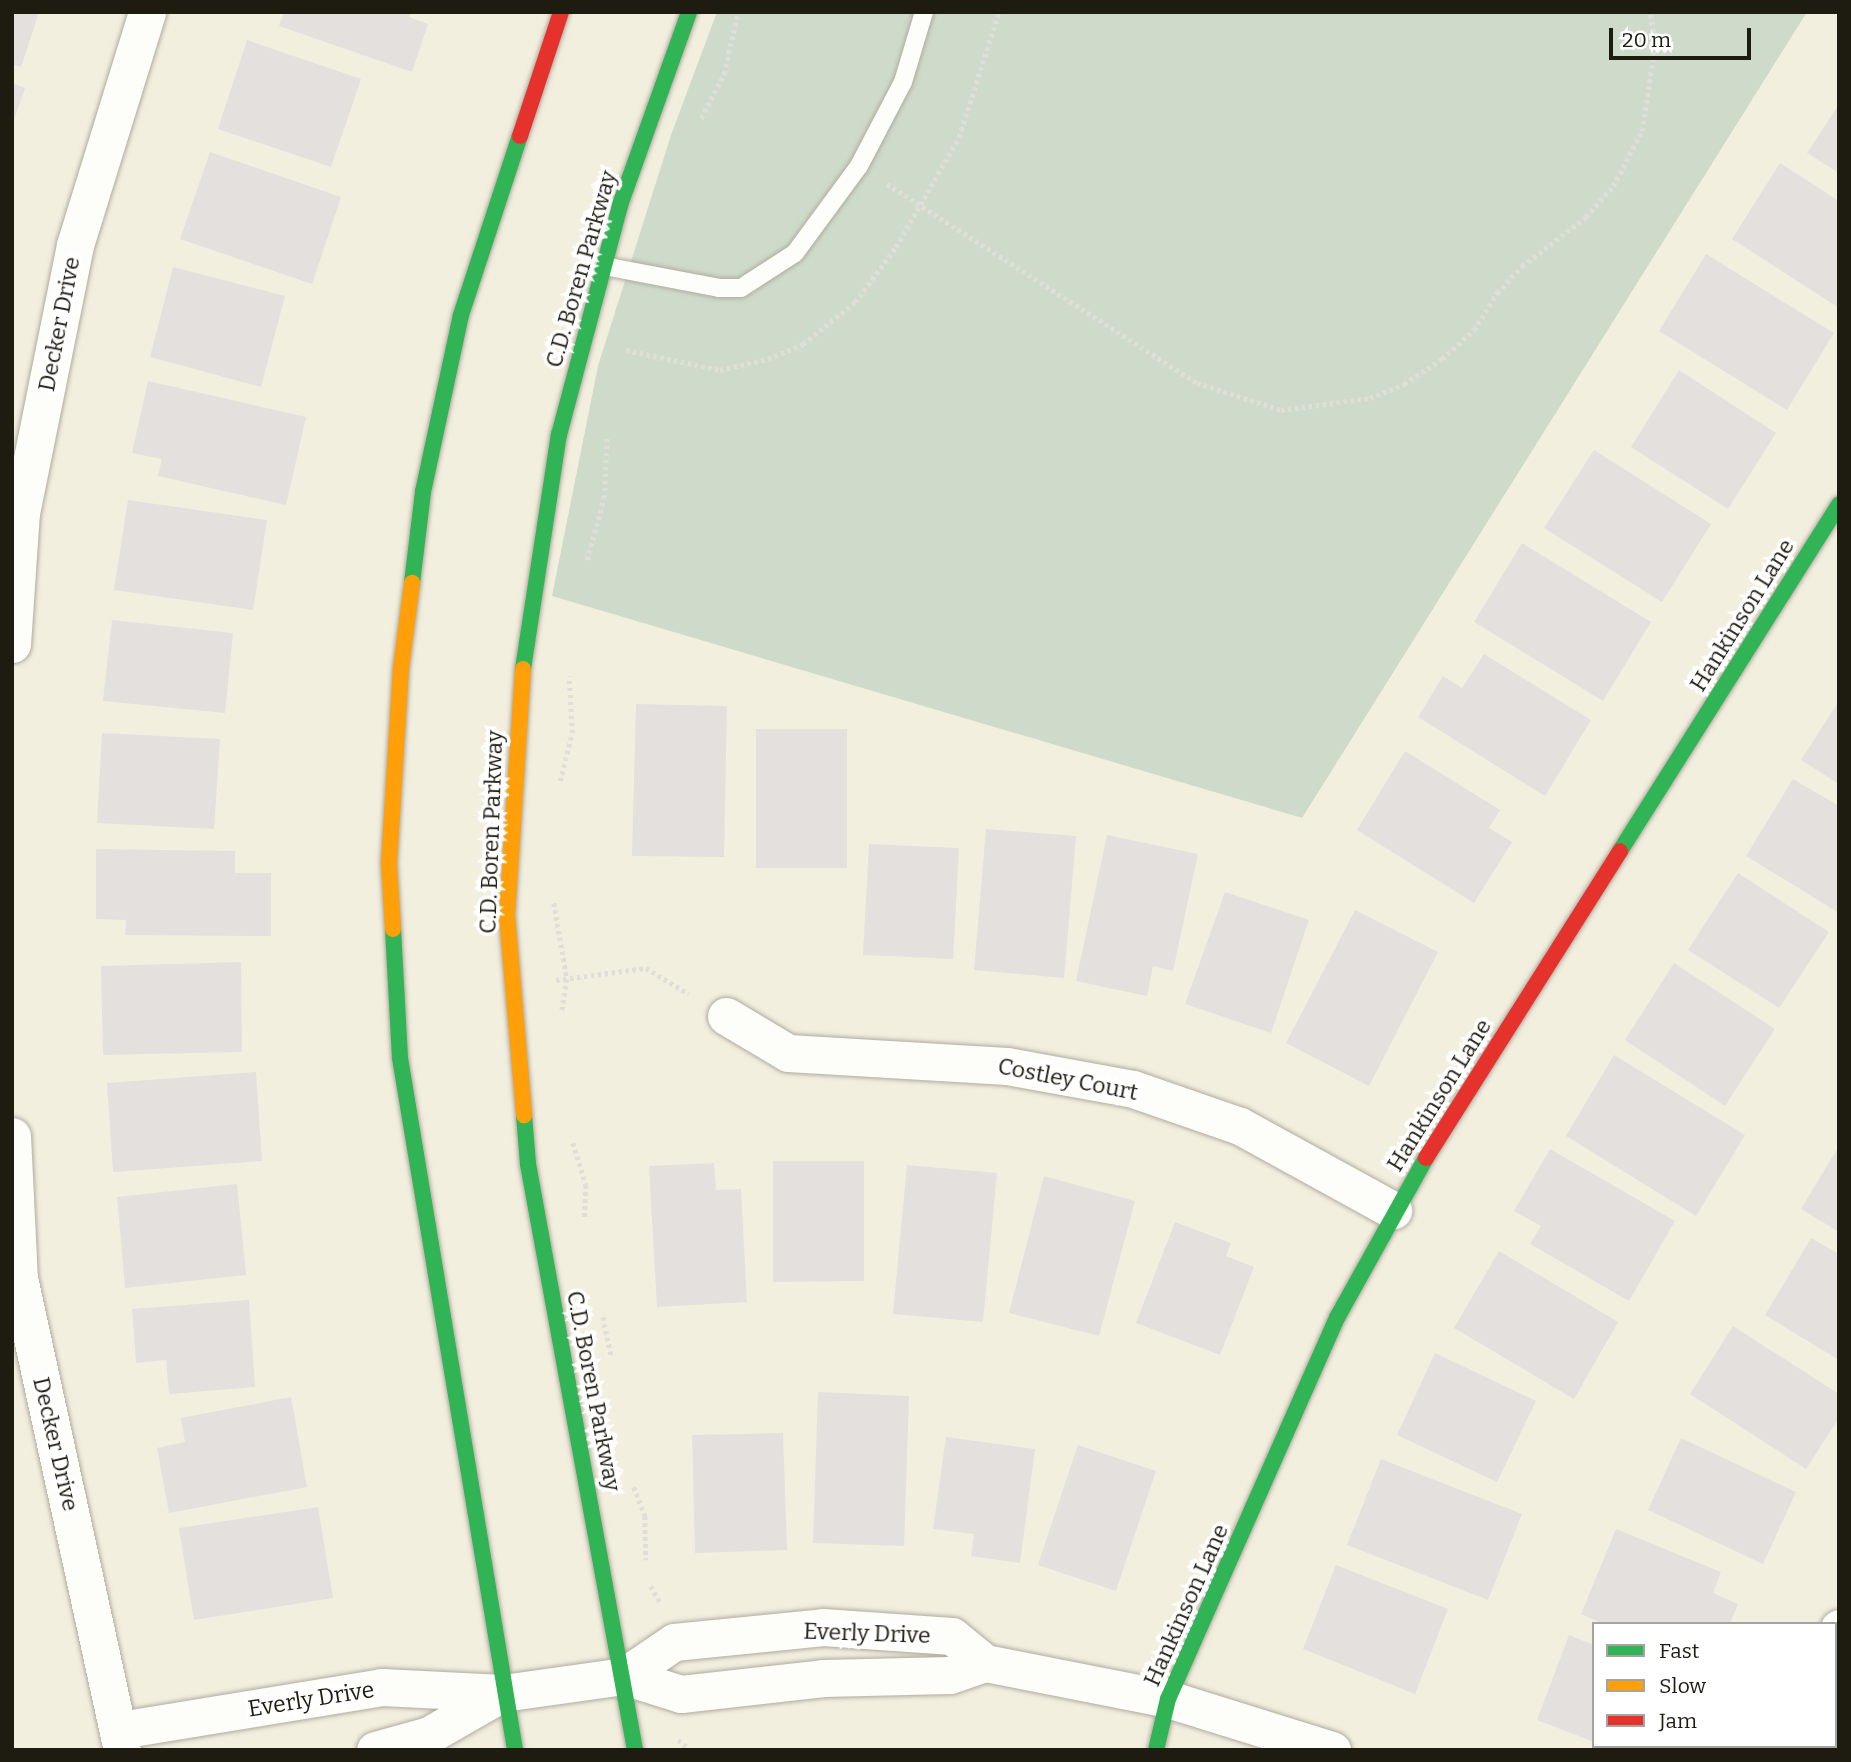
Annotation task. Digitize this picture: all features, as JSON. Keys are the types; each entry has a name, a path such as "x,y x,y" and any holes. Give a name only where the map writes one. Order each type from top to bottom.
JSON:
{"street":[{"name":"Decker Drive","path":"12,644 21,513 75,245 147,12"},
{"path":"514,1750 400,1058 389,863 401,668 423,492 461,315 561,12"},
{"name":"C.D. Boren Parkway","path":"635,1750 624,1676 528,1164 507,915 518,699 559,435 620,205 689,12"},
{"name":"Hankinson Lane","path":"1156,1750 1168,1699 1338,1316 1393,1210 1839,504"},
{"name":"Costley Court","path":"726,1016 788,1053 1007,1066 1133,1089 1240,1126 1393,1210"},
{"name":"Decker Drive","path":"12,1136 19,1278 121,1740"},
{"name":"Everly Drive","path":"121,1740 382,1687 503,1693 624,1676 674,1643 823,1627 952,1636 985,1663 1168,1699 1332,1750"},
{"name":"Everly Drive","path":"624,1676 681,1694 823,1678 950,1675 985,1663"},
{"name":"Everly Drive","path":"375,1750 429,1735 503,1693"}],"lane":[{"path":"604,266 719,288 741,288 795,253 859,166 903,82 924,12"}],"path":[{"path":"698,123 723,74 738,12"},
{"path":"621,348 720,370 768,359 803,344 855,302 896,247 959,137 999,12"},
{"path":"859,166 1197,383 1281,410 1370,397 1404,384 1442,359 1474,330 1497,293 1522,266 1586,217 1613,186 1642,131 1655,46 1650,12"},
{"path":"617,360 625,336"},
{"path":"584,565 596,540 604,498 606,428"},
{"path":"557,794 572,733 568,671"},
{"path":"552,895 567,979 561,1019"},
{"path":"513,985 646,968 726,1016"},
{"path":"571,1135 586,1185 584,1223"},
{"path":"602,1313 610,1334 611,1371"},
{"path":"632,1482 645,1516 646,1565"},
{"path":"643,1577 662,1600 650,1615 658,1653"},
{"path":"666,1690 675,1737 691,1750"}],"green space":[{"path":"717,12 1807,12 1302,818 552,596 598,366 671,135"}],"building":[{"path":"12,12 39,12 21,67 12,64"},
{"path":"284,12 411,12 409,17 428,24 412,72 279,26"},
{"path":"247,40 361,79 331,167 218,129"},
{"path":"12,83 25,88 13,123 12,123"},
{"path":"1839,104 1839,173 1807,153"},
{"path":"210,152 341,197 312,284 180,239"},
{"path":"1780,163 1839,201 1839,308 1732,239"},
{"path":"1706,254 1834,333 1787,410 1659,331"},
{"path":"173,267 285,296 261,387 150,357"},
{"path":"1679,370 1776,433 1728,509 1631,447"},
{"path":"148,381 306,417 286,505 158,476 162,459 132,453"},
{"path":"1594,450 1711,524 1662,602 1544,528"},
{"path":"128,500 267,520 253,610 114,590"},
{"path":"1522,543 1651,622 1603,701 1474,622"},
{"path":"112,620 233,633 225,713 103,701"},
{"path":"1484,654 1591,720 1545,796 1418,717 1443,676 1462,688"},
{"path":"1839,701 1839,784 1801,760"},
{"path":"636,704 727,706 724,857 632,856"},
{"path":"756,729 847,729 847,868 756,868"},
{"path":"102,733 220,739 214,829 97,823"},
{"path":"1405,751 1500,810 1489,828 1512,842 1474,903 1357,830"},
{"path":"1793,779 1839,806 1839,913 1746,856"},
{"path":"986,829 1076,836 1064,978 974,970"},
{"path":"1107,835 1198,854 1173,971 1153,966 1147,996 1076,981"},
{"path":"869,844 959,848 953,959 863,955"},
{"path":"96,849 235,851 235,873 271,873 271,936 125,935 126,920 96,919"},
{"path":"1738,873 1829,932 1779,1008 1688,950"},
{"path":"1225,892 1309,920 1271,1033 1185,1004"},
{"path":"1355,910 1438,952 1369,1086 1286,1043"},
{"path":"241,962 242,1052 103,1055 101,966"},
{"path":"1674,963 1775,1029 1725,1106 1625,1040"},
{"path":"1614,1055 1745,1135 1696,1216 1566,1136"},
{"path":"256,1072 262,1161 113,1172 107,1083"},
{"path":"1839,1146 1839,1232 1801,1209"},
{"path":"1550,1149 1675,1221 1629,1301 1530,1244 1541,1226 1514,1211"},
{"path":"773,1161 864,1161 864,1281 773,1282"},
{"path":"714,1163 716,1190 741,1189 747,1302 657,1307 649,1166"},
{"path":"907,1165 997,1173 983,1322 893,1314"},
{"path":"1044,1176 1135,1201 1099,1336 1009,1313"},
{"path":"237,1184 246,1275 125,1288 117,1197"},
{"path":"1175,1222 1231,1243 1226,1256 1254,1267 1220,1355 1136,1323"},
{"path":"1811,1238 1839,1254 1839,1360 1765,1315"},
{"path":"1499,1251 1618,1322 1574,1399 1454,1328"},
{"path":"249,1300 255,1387 169,1394 166,1360 136,1363 132,1309"},
{"path":"1733,1326 1839,1394 1839,1418 1806,1469 1690,1394"},
{"path":"1435,1353 1536,1401 1497,1482 1397,1435"},
{"path":"818,1392 909,1396 904,1546 813,1543"},
{"path":"291,1397 307,1487 169,1513 157,1448 185,1442 181,1418"},
{"path":"783,1433 787,1550 695,1553 692,1435"},
{"path":"946,1437 1035,1449 1020,1563 971,1556 974,1534 933,1529"},
{"path":"1681,1438 1796,1492 1763,1564 1648,1510"},
{"path":"1078,1445 1156,1471 1116,1591 1038,1565"},
{"path":"1381,1459 1522,1514 1488,1600 1347,1545"},
{"path":"318,1507 333,1598 194,1620 179,1528"},
{"path":"1616,1529 1721,1572 1713,1593 1738,1604 1731,1622 1599,1622 1581,1614"},
{"path":"1336,1565 1448,1609 1415,1694 1303,1649"},
{"path":"1569,1635 1592,1644 1592,1741 1537,1720"},
{"path":"1640,1748 1674,1748 1674,1750"}],"traffic: fast":[{"path":"523,669 559,435 620,205 689,12"},
{"path":"412,583 423,492 461,315 520,136"},
{"path":"1620,851 1839,504"},
{"path":"393,929 400,1058 515,1750"},
{"path":"524,1115 528,1164 635,1750"},
{"path":"1156,1750 1168,1699 1338,1316 1426,1158"}],"traffic: slow":[{"path":"393,929 389,863 401,668 412,583"},
{"path":"523,669 507,915 524,1115"}],"traffic: jam":[{"path":"520,136 561,12"},
{"path":"1426,1158 1620,851"}]}
